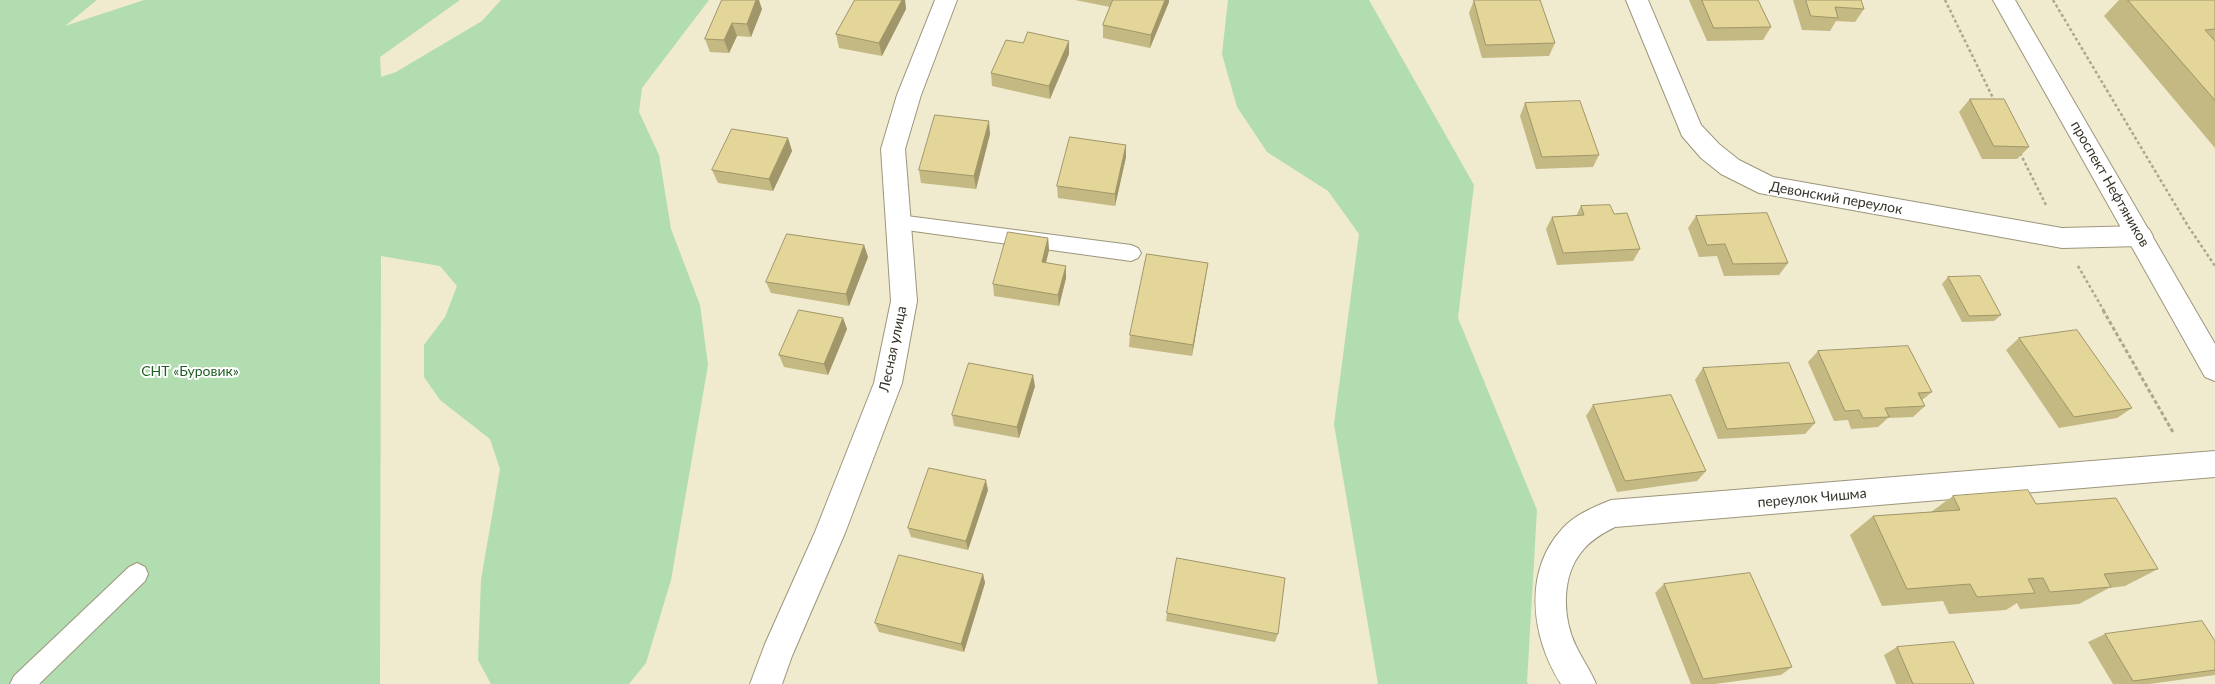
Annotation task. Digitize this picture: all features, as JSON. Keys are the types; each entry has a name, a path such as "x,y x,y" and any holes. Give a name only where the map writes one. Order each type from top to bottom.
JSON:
{"street":[{"name":"Лесная улица","path":"766,684 776,655 830,533 888,383 904,301 893,149 909,95 946,0"},
{"name":"Девонский переулок","path":"1637,0 1691,130 1710,151 1730,167 1749,178 1768,186 2062,238 2140,236"},
{"name":"проспект Нефтяников","path":"2004,0 2215,369"},
{"name":"переулок Чишма","path":"1580,684 1568,667 1555,637 1550,605 1555,570 1568,544 1588,526 1611,514 2215,464"}],"lane":[{"path":"899,222 1131,253"},
{"path":"22,684 137,574"}],"path":[{"path":"2053,0 2188,226 2215,266"}],"green space":[{"name":"СНТ «Буровик»","path":"0,0 97,0 65,26 144,0 460,0 380,57 381,77 396,72 482,21 501,0 709,0 642,88 639,112 659,155 671,229 700,305 708,365 671,580 646,663 629,684 491,684 478,660 481,580 500,469 490,439 440,400 424,377 424,345 445,317 457,286 440,266 381,256 380,684 0,684"},
{"path":"1228,0 1369,0 1474,185 1458,318 1537,510 1527,682 1529,684 1378,684 1334,424 1359,234 1328,191 1267,152 1237,107 1222,54"}],"building":[{"path":"722,0 756,0 747,24 732,23 724,40 705,39"},
{"path":"855,0 902,0 879,43 836,34"},
{"path":"1113,0 1165,0 1151,35 1103,25"},
{"path":"1474,0 1540,0 1555,43 1486,45"},
{"path":"1702,0 1758,0 1771,27 1714,28"},
{"path":"1806,0 1861,0 1864,9 1835,7 1838,18 1811,16"},
{"path":"2128,0 2215,0 2215,29 2205,30 2215,41 2215,100"},
{"path":"1028,32 1069,41 1049,86 991,73 1006,40 1023,43"},
{"path":"1970,99 2004,99 2029,147 1994,146"},
{"path":"1580,101 1599,155 1542,157 1525,103"},
{"path":"935,115 989,121 974,176 919,170"},
{"path":"732,129 788,138 769,179 712,170"},
{"path":"1070,137 1126,145 1115,194 1057,186"},
{"path":"1610,205 1614,214 1627,213 1640,249 1563,253 1552,217 1584,215 1581,206"},
{"path":"1767,213 1788,263 1733,264 1725,244 1707,245 1696,216"},
{"path":"1008,232 1048,238 1042,262 1066,266 1058,295 993,284"},
{"path":"787,234 864,245 846,294 766,282"},
{"path":"1147,254 1208,263 1193,345 1130,335"},
{"path":"1980,276 2001,315 1969,316 1948,277"},
{"path":"799,310 843,318 824,364 779,355"},
{"path":"2077,330 2132,408 2074,417 2019,338"},
{"path":"1908,346 1932,392 1918,393 1925,406 1885,408 1889,417 1863,418 1859,410 1845,411 1818,351"},
{"path":"969,363 1033,375 1017,427 952,415"},
{"path":"1789,363 1815,423 1727,429 1703,368"},
{"path":"1671,395 1706,471 1625,481 1593,405"},
{"path":"929,468 986,480 966,541 908,528"},
{"path":"2028,490 2036,504 2116,498 2158,569 2104,574 2111,587 2050,592 2043,578 2028,579 2035,593 1977,597 1970,584 1907,589 1873,516 1960,510 1953,496"},
{"path":"899,555 983,574 961,644 875,623"},
{"path":"1177,558 1285,578 1278,634 1167,613"},
{"path":"1750,573 1792,667 1703,679 1664,584"},
{"path":"2202,621 2215,641 2215,670 2133,681 2105,634"},
{"path":"1954,642 1974,684 1913,684 1897,647"}]}
